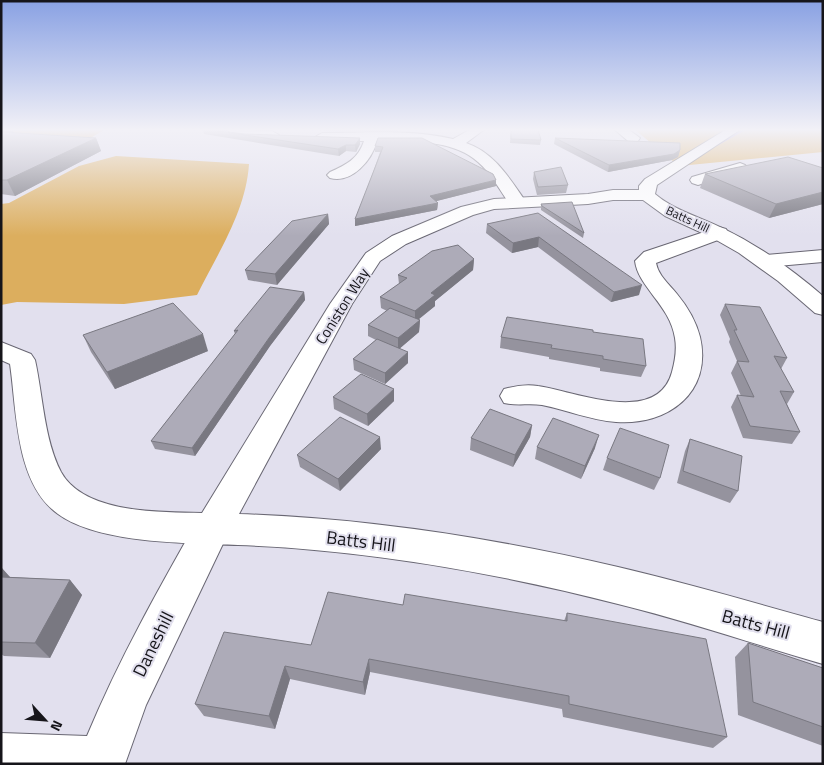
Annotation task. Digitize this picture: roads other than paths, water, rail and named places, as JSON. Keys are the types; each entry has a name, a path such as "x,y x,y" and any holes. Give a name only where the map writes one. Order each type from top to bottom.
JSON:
{"street":[{"path":"336,175 356,165"},
{"path":"490,165 500,176 517,202"},
{"path":"647,195 647,186 651,182 678,165"},
{"path":"698,180 754,165"},
{"name":"Coniston Way","path":"213,527 341,304 373,257 399,240 467,211 494,204 588,199 624,194 647,195"},
{"name":"Batts Hill","path":"647,195 662,207 719,233 766,261 823,308"},
{"path":"514,396 526,393 539,395 595,410 615,413 642,412 661,405 676,395 684,380 689,360 689,340 683,320 672,301 646,270 646,261 651,256 719,233"},
{"path":"766,261 823,256"},
{"name":"Batts Hill","path":"1,350 22,360 36,443 46,475 55,491 71,505 118,520 375,541 448,552 616,585 823,643"},
{"name":"Daneshill","path":"101,762 126,698 166,616 213,527"},
{"path":"1,758 101,762"}]}
